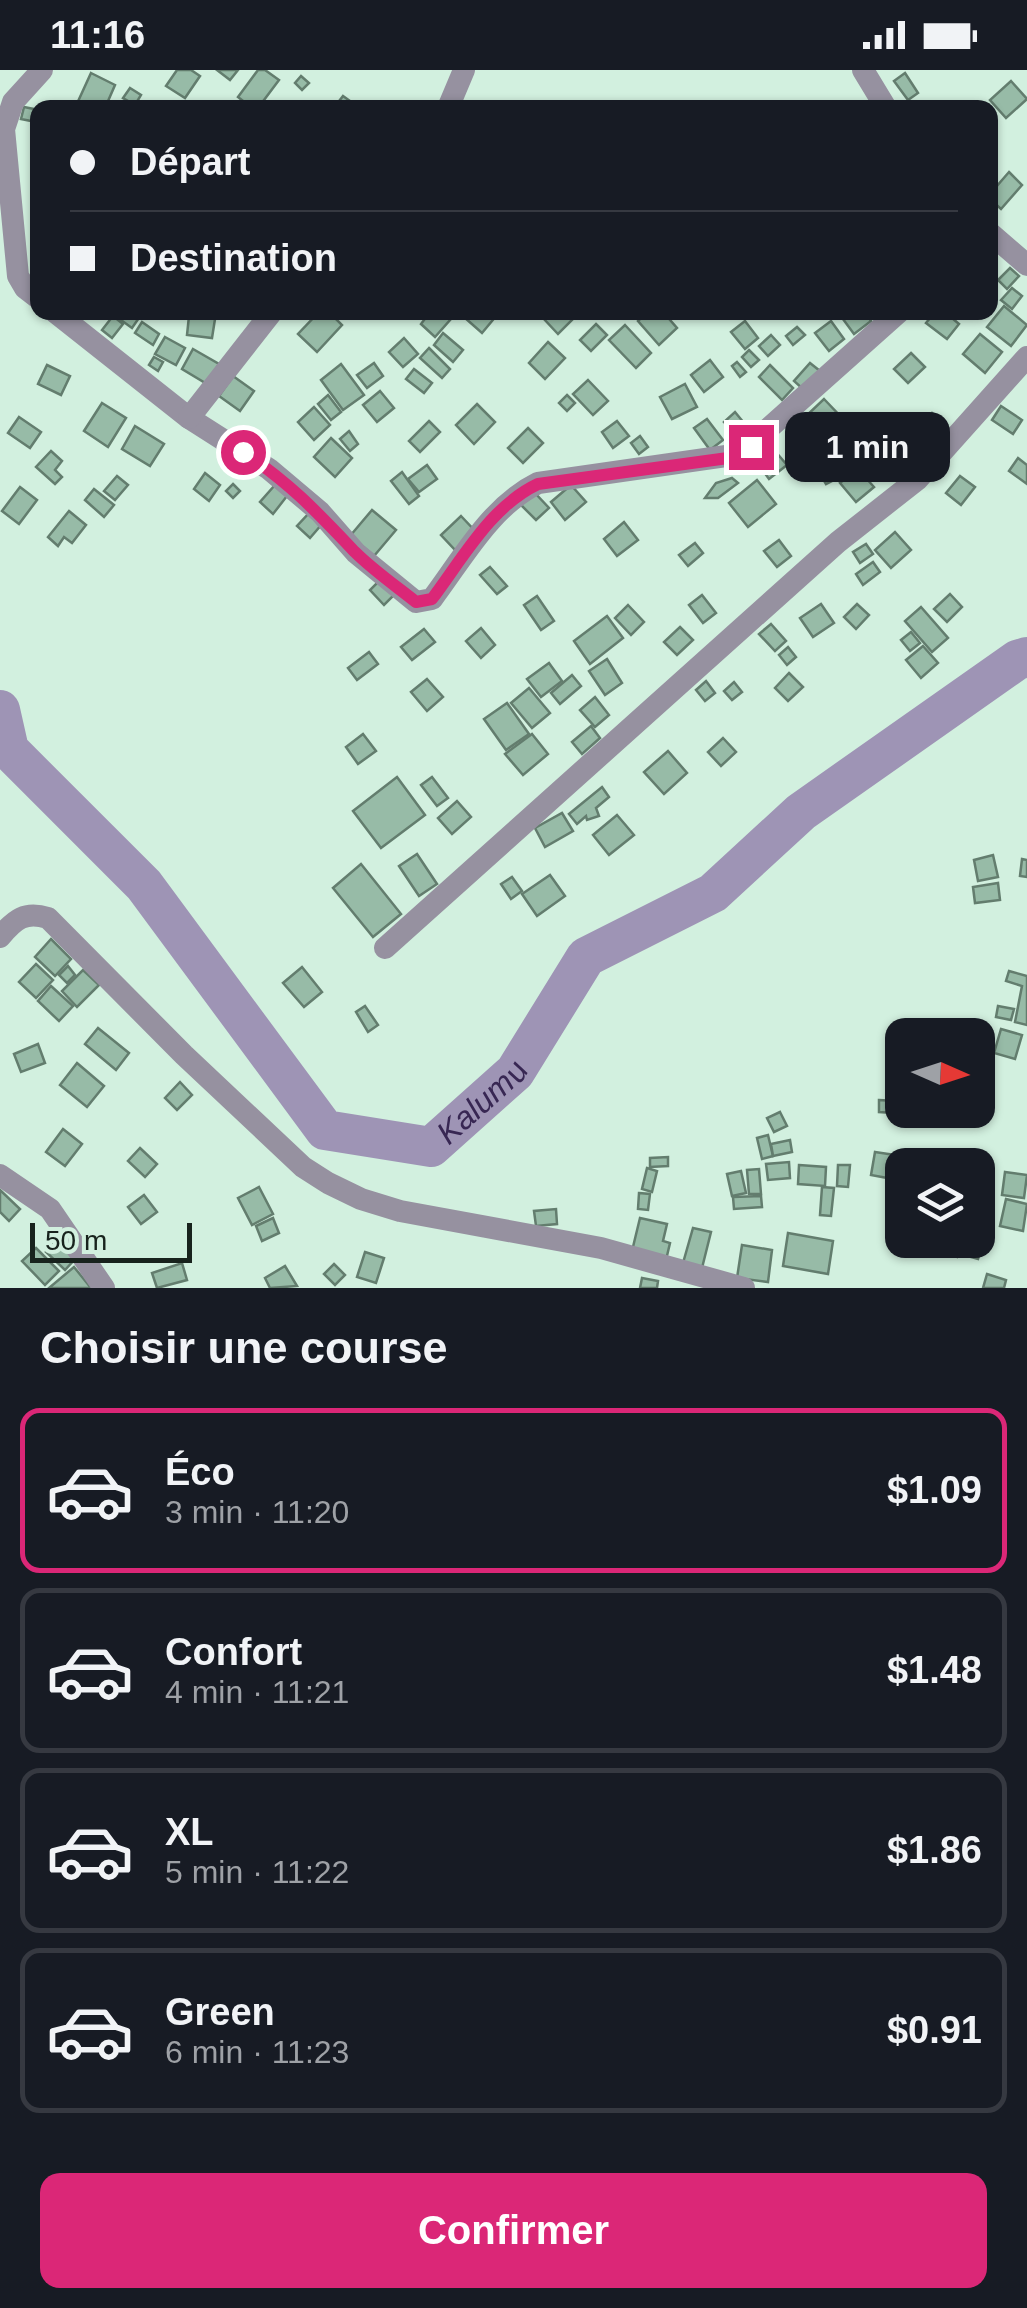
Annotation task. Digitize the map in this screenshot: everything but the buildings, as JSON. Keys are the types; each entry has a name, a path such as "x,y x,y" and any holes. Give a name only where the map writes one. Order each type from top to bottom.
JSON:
{"street":[{"path":"30,292 18,276 4,129 19,92 42,70"},
{"path":"452,100 464,70"},
{"path":"863,70 881,100"},
{"path":"998,240 1027,264"},
{"path":"65,320 190,418 269,470 320,512 356,553 416,602 424,603 432,599 499,510 519,492 538,484 740,454 889,320"},
{"path":"190,418 266,320"},
{"path":"385,948 838,542 918,479 1027,356"},
{"path":"0,936 14,920 33,914 48,918 303,1168 344,1191 400,1211 601,1248 744,1288"},
{"path":"0,1175 50,1210 104,1288"}],"waterway":[{"name":"Kalumu","path":"0,710 9,750 144,885 325,1130 431,1147 515,1072 586,957 713,893 801,812 1017,660 1027,657"}],"route":[{"path":"243,452 320,512 356,553 416,602 424,603 432,599 499,510 519,492 538,484 728,458 751,447"}]}
